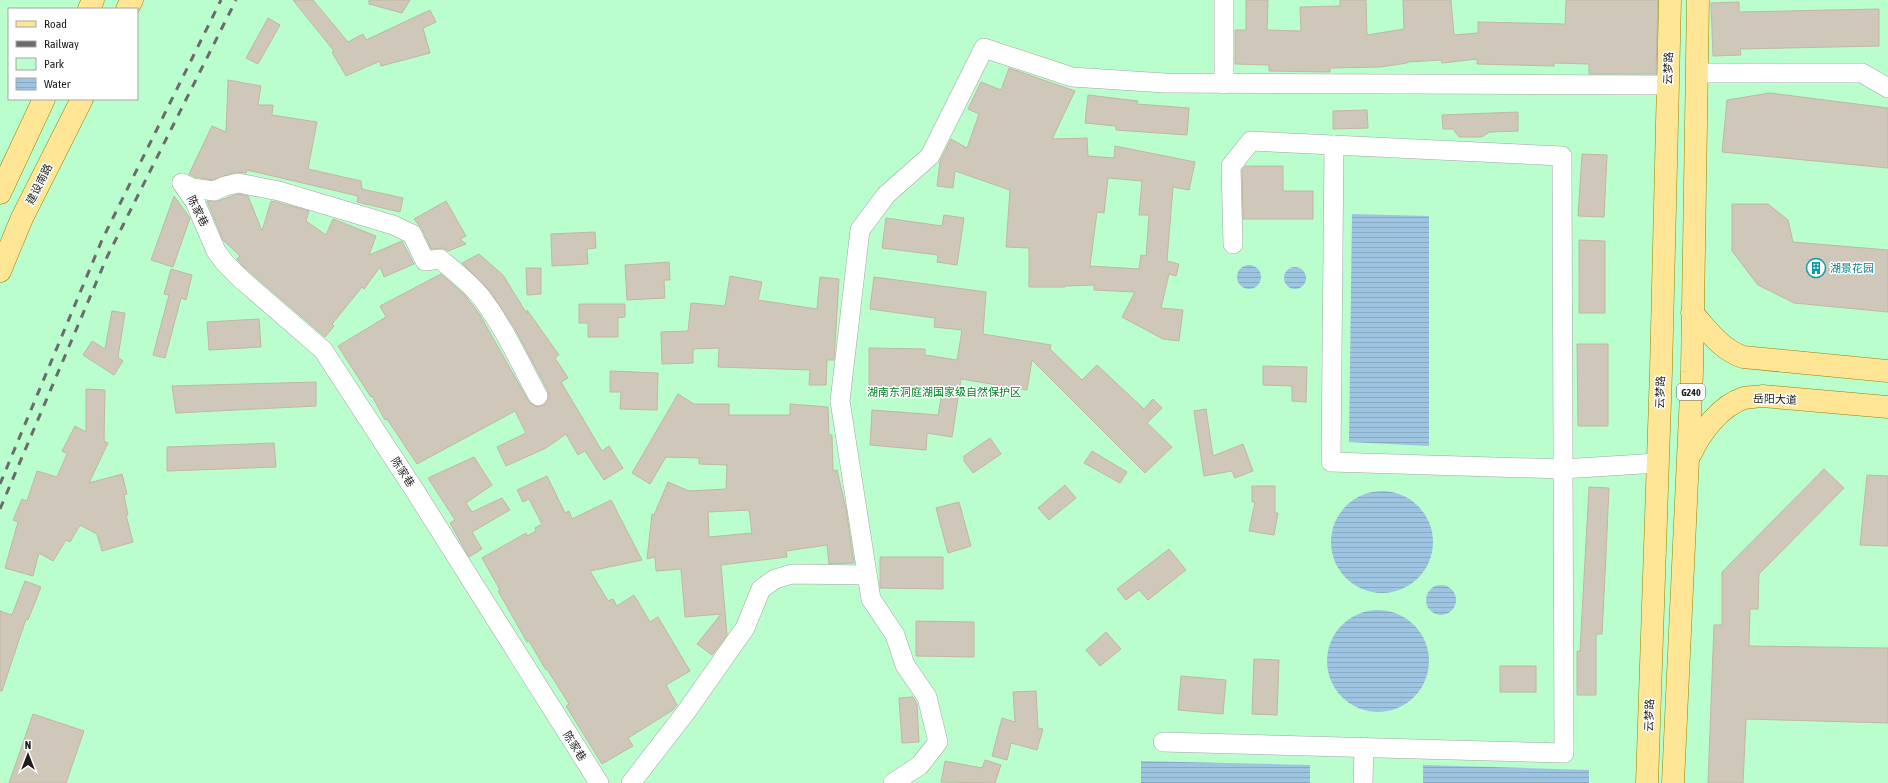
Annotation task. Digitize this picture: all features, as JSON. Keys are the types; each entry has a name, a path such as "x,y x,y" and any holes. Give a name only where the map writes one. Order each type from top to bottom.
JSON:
{"main road":[{"name":"云梦路","path":"1647,783 1658,463 1670,0"},
{"name":"G240","path":"1673,783 1689,456 1698,0"},
{"path":"0,193 44,100"},
{"name":"建设南路","path":"0,271 22,218 81,100"},
{"path":"1692,313 1720,344 1732,353 1743,357 1888,371"},
{"name":"岳阳大道","path":"1689,456 1707,424 1725,410 1743,399 1762,396 1888,407"}],"street":[{"path":"1224,0 1224,84"},
{"path":"893,783 920,765 938,742 927,696 905,665 895,635 871,599 840,402 860,230 886,195 930,156 984,48 1072,77 1224,84 1668,85"},
{"path":"1696,73 1862,73 1888,88"},
{"path":"1163,742 1564,753 1562,156 1251,142 1231,166 1233,244"},
{"path":"1334,145 1331,462 1562,469 1658,463"},
{"name":"陈家巷","path":"538,396 498,323 480,296 440,259 425,261 412,234 393,225 279,191 238,183 225,186 214,191 192,188 182,183 195,202 216,251 225,263 323,350 415,491 599,783"},
{"path":"631,783 686,712 745,628 760,589 775,579 792,574 867,575"},
{"path":"1363,783 1364,747"}],"green space":[{"name":"湖南东洞庭湖国家级自然保护区","path":"0,0 1888,0 1888,783 0,783"}],"water":[{"path":"1352,214 1429,216 1429,446 1349,442"},
{"path":"1249,265 1258,268 1261,277 1258,286 1249,289 1240,286 1237,277 1240,268"},
{"path":"1295,267 1303,270 1306,278 1303,286 1295,289 1287,286 1284,278 1287,270"},
{"path":"1382,491 1402,495 1418,506 1429,522 1433,542 1429,562 1418,578 1402,589 1382,593 1362,589 1346,578 1335,562 1331,542 1335,522 1346,506 1362,495"},
{"path":"1441,585 1452,589 1456,600 1452,611 1441,615 1430,611 1426,600 1430,589"},
{"path":"1378,610 1388,611 1407,618 1421,632 1428,651 1428,671 1421,690 1407,704 1388,711 1378,712 1368,711 1349,704 1335,690 1328,671 1327,661 1328,651 1335,632 1349,618 1368,611"},
{"path":"1141,761 1310,765 1310,783 1141,783"},
{"path":"1423,765 1589,770 1589,783 1423,783"}],"building":[{"path":"293,0 313,0 348,42 363,34 366,40 430,10 436,22 423,28 430,53 381,66 380,61 346,76 332,52 334,51"},
{"path":"369,0 410,0 402,13 369,4"},
{"path":"1246,0 1268,0 1267,30 1301,31 1300,7 1340,6 1340,0 1366,0 1367,35 1404,29 1403,0 1451,0 1454,35 1478,33 1478,22 1565,24 1566,0 1658,0 1656,74 1589,74 1589,64 1554,63 1554,66 1477,64 1477,59 1442,63 1441,60 1407,62 1380,67 1330,68 1330,72 1269,71 1269,65 1235,64 1235,30 1246,30"},
{"path":"1739,2 1739,12 1879,9 1879,46 1740,49 1741,55 1713,56 1711,3"},
{"path":"268,18 280,25 258,64 246,58"},
{"path":"1009,68 1075,91 1052,139 1087,138 1088,156 1114,158 1115,146 1195,162 1189,190 1173,187 1167,261 1179,264 1176,276 1169,274 1161,308 1183,310 1179,341 1163,339 1122,317 1135,292 1094,290 1094,285 1029,287 1029,248 1006,247 1010,190 955,171 953,188 937,186 940,161 951,139 967,148 979,114 968,109 981,82 1001,90","holes":["1108,178 1142,181 1139,215 1149,215 1146,256 1141,255 1139,269 1090,266 1097,212 1104,213"]},
{"path":"228,80 261,86 258,105 273,105 272,115 317,122 308,169 361,181 362,189 403,198 400,212 357,202 358,196 247,170 246,173 236,172 212,180 195,177 189,174 212,126 226,132"},
{"path":"1770,93 1888,108 1888,168 1722,152 1727,100"},
{"path":"1088,95 1138,101 1137,104 1189,108 1187,135 1116,130 1116,126 1085,123"},
{"path":"1367,110 1368,128 1333,129 1333,111"},
{"path":"1518,112 1518,131 1489,132 1482,137 1459,137 1453,129 1443,129 1442,115"},
{"path":"1582,154 1607,155 1604,217 1578,216"},
{"path":"1245,166 1283,166 1283,191 1313,191 1313,219 1243,219 1242,170"},
{"path":"238,194 248,196 262,231 271,201 276,202 309,211 306,221 326,235 333,219 376,236 369,255 402,241 414,264 384,277 380,267 364,289 362,287 332,324 334,326 325,337 243,266 237,259 240,256 223,240 207,201 218,201"},
{"path":"174,196 190,218 173,267 151,260"},
{"path":"446,201 466,236 460,239 466,244 448,251 443,248 431,249 422,229 414,219"},
{"name":"湖景花园","path":"1732,204 1768,204 1788,220 1793,242 1888,250 1888,312 1794,303 1758,285 1732,251"},
{"path":"944,215 964,218 957,265 937,262 938,255 882,248 886,218 942,226"},
{"path":"595,232 596,248 587,249 588,264 552,266 551,234"},
{"path":"1579,240 1605,241 1605,313 1579,313"},
{"path":"479,254 503,275 527,314 527,310 559,355 555,358 568,378 561,382 602,451 609,446 623,468 604,480 585,451 578,455 566,434 546,448 506,466 497,447 526,433 515,411 417,464 387,419 385,420 372,396 371,397 338,346 386,317 380,306 441,274 464,294 480,315 529,402 537,407 544,405 549,397 548,391 514,327 489,290 462,263"},
{"path":"669,262 670,280 664,280 665,298 627,300 625,265"},
{"path":"526,268 541,268 541,294 527,295"},
{"path":"171,269 192,275 186,300 181,298 165,358 153,355 169,295 164,294"},
{"path":"730,276 762,282 758,300 817,309 820,277 839,279 834,360 827,360 826,385 809,385 810,370 718,367 719,348 693,349 693,363 662,364 661,332 688,331 691,303 725,306"},
{"path":"874,277 986,292 983,334 1051,345 1050,349 1082,380 1097,365 1144,409 1153,399 1162,408 1147,423 1172,447 1145,473 1032,360 1027,390 961,379 952,437 927,433 926,450 870,445 872,410 938,415 943,387 869,386 869,348 925,349 925,355 957,360 962,330 934,327 935,318 870,309"},
{"path":"579,304 625,304 625,317 618,318 618,337 588,337 588,323 579,323"},
{"path":"112,311 125,313 118,357 123,361 114,375 83,355 92,341 105,349"},
{"path":"259,319 261,347 209,350 207,322"},
{"path":"1577,344 1608,344 1608,426 1578,426"},
{"path":"1263,366 1307,367 1306,402 1292,401 1292,386 1263,385"},
{"path":"610,371 658,373 657,410 620,409 621,392 610,392"},
{"path":"316,382 316,406 176,413 172,386"},
{"path":"86,389 105,390 104,441 108,443 89,483 122,474 127,494 124,495 128,515 126,515 133,542 102,551 97,534 80,525 70,542 66,540 53,561 39,553 33,576 5,568 18,522 13,520 22,499 27,501 37,471 57,477 67,454 62,451 75,426 86,432"},
{"path":"678,394 694,404 729,404 729,415 790,415 790,404 828,407 829,435 832,435 833,471 837,470 846,509 854,563 829,564 827,545 786,551 787,557 721,565 727,635 712,655 697,644 721,614 685,617 681,569 656,571 655,557 647,559 652,514 654,515 668,482 689,491 726,489 727,465 699,464 699,458 666,457 650,484 632,473","holes":["749,510 752,533 709,537 708,512"]},
{"path":"1206,409 1213,456 1243,444 1253,471 1235,478 1232,471 1204,476 1194,411"},
{"path":"990,438 1001,454 973,473 964,461 964,456"},
{"path":"274,443 276,467 167,471 167,447"},
{"path":"1092,451 1127,472 1120,483 1084,463"},
{"path":"474,457 492,485 466,503 472,512 502,498 510,510 472,532 482,549 469,557 450,523 455,520 428,478"},
{"path":"1824,469 1844,488 1759,574 1758,609 1750,609 1749,646 1888,648 1888,723 1746,719 1743,783 1708,783 1714,625 1722,625 1722,572"},
{"path":"1867,475 1888,476 1888,546 1860,545"},
{"path":"547,476 565,513 569,511 572,519 611,500 642,560 590,571 608,601 613,599 617,606 634,595 650,622 658,617 690,671 666,685 677,705 673,710 628,738 633,746 602,764 566,706 569,704 529,641 527,642 498,591 500,590 482,558 526,533 527,536 536,531 535,528 542,524 529,499 523,502 517,490"},
{"path":"1065,485 1076,498 1049,520 1038,508"},
{"path":"1252,486 1275,486 1275,513 1278,513 1274,535 1249,531 1255,502 1252,502"},
{"path":"1589,487 1609,488 1602,634 1596,634 1596,695 1577,695 1577,651 1580,651"},
{"path":"959,502 971,546 948,553 936,508"},
{"path":"1169,549 1186,570 1148,600 1139,590 1126,600 1117,589"},
{"path":"880,557 943,557 943,589 880,588"},
{"path":"25,581 41,587 28,620 26,619 2,691 0,691 0,611 12,615"},
{"path":"916,621 974,622 974,657 916,656"},
{"path":"1106,632 1121,649 1100,666 1086,650"},
{"path":"1254,659 1279,660 1277,715 1252,714"},
{"path":"1500,666 1536,666 1536,692 1500,692"},
{"path":"1181,676 1226,680 1223,714 1178,710"},
{"path":"1036,691 1038,728 1043,729 1037,750 1011,743 1007,760 992,756 1002,718 1015,722 1013,692"},
{"path":"913,697 917,704 919,742 902,743 899,698"},
{"path":"33,714 84,731 66,783 9,783"},
{"path":"985,760 1001,765 995,783 941,782 945,761 982,768"}],"railway":[{"path":"0,484 102,240 221,0"},
{"path":"0,509 107,257 236,0"}],"place":[{"name":"湖景花园","path":"1816,268"}]}
